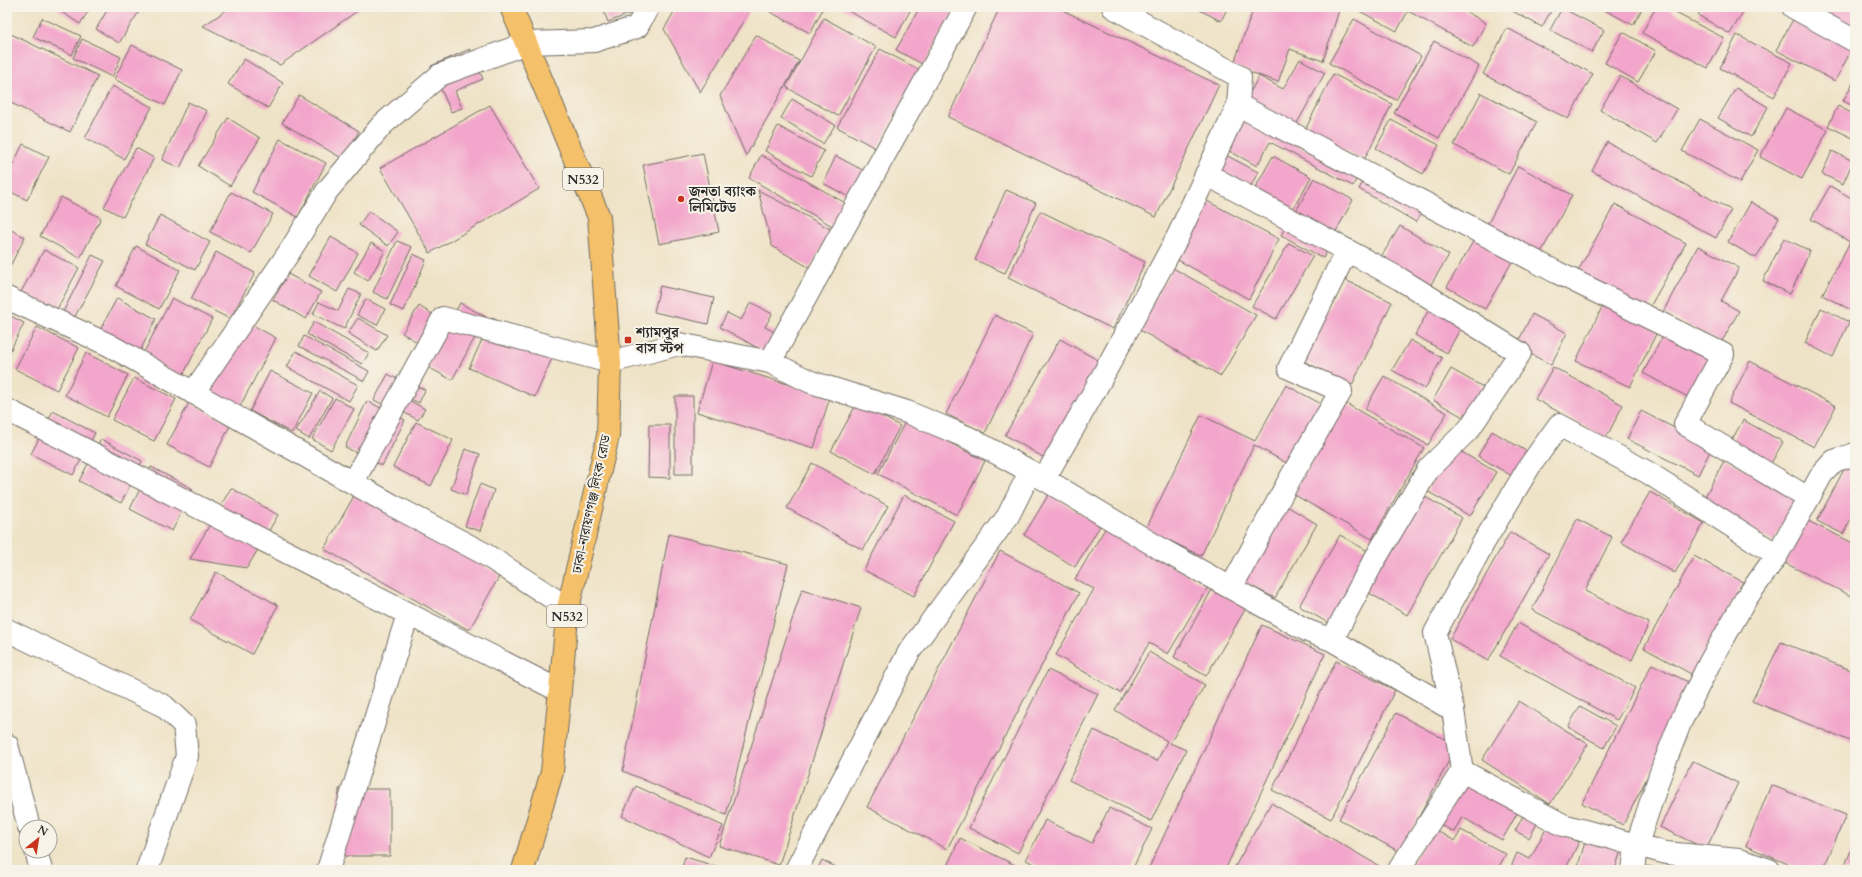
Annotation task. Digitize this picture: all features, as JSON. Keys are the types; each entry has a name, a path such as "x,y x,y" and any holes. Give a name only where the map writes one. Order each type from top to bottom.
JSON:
{"highway":[{"name":"ঢাকা-নারায়ণগঞ্জ লিংক রোড","path":"511,7 599,217 610,362 608,436 568,608 552,772 523,870"}],"street":[{"path":"193,393 290,251 327,191 382,125 440,76 527,43 594,41 637,27 648,7"},
{"path":"770,362 966,7"},
{"path":"796,870 909,652 1037,476 1095,390 1178,236 1238,105 1240,77 1112,7"},
{"path":"1794,7 1855,41"},
{"path":"1238,105 1556,272 1723,354 1685,424 1808,498"},
{"path":"1206,174 1400,279 1520,353 1469,429 1429,468 1372,564 1332,640"},
{"path":"1231,588 1291,477 1341,391 1289,368 1347,250"},
{"path":"7,298 108,345 483,553 568,608"},
{"path":"353,482 443,318 610,362 679,344 770,362 811,382 907,412 969,438 1231,588 1308,631 1332,640 1453,710"},
{"path":"7,410 560,691"},
{"path":"1399,870 1448,796 1462,771 1453,710 1435,633 1488,535 1528,468 1559,425 1647,472 1777,555"},
{"path":"1633,870 1636,846 1660,775 1687,710 1709,664 1745,600 1777,555 1822,474 1834,461 1855,454"},
{"path":"328,870 408,614"},
{"path":"7,630 164,706 184,725 186,756 147,870"},
{"path":"7,745 27,819"},
{"path":"1462,771 1563,825 1666,854 1739,860 1769,870"},
{"path":"38,859 41,870"}],"building":[{"path":"54,7 91,7 80,24"},
{"path":"109,7 135,7 140,10 119,43 96,29"},
{"path":"231,7 363,7 280,65 203,26"},
{"path":"602,7 635,7 637,11 608,22"},
{"path":"677,7 752,7 700,92 664,29"},
{"path":"773,7 824,7 810,33 770,12"},
{"path":"841,7 912,7 896,37"},
{"path":"920,7 944,7 953,12 924,65 896,50"},
{"path":"1000,7 1056,7 1219,85 1156,217 948,117"},
{"path":"1194,7 1228,7 1221,21"},
{"path":"1254,7 1340,7 1323,61 1290,49 1278,82 1233,66"},
{"path":"1352,7 1458,7 1486,23 1473,47 1408,11 1397,31"},
{"path":"1505,7 1553,7 1542,27"},
{"path":"1599,7 1643,7 1633,25"},
{"path":"1656,7 1664,7 1724,38 1708,68 1642,33"},
{"path":"1703,7 1746,7 1730,34 1698,15"},
{"path":"1811,7 1855,7 1855,32"},
{"path":"1562,8 1604,30 1592,52 1550,30"},
{"path":"1795,16 1853,47 1835,81 1776,50"},
{"path":"42,18 81,36 72,55 33,37"},
{"path":"824,18 876,47 838,116 786,87"},
{"path":"1354,19 1421,56 1396,100 1329,63"},
{"path":"1507,28 1593,74 1568,119 1483,74"},
{"path":"1623,32 1656,51 1638,82 1605,63"},
{"path":"11,34 98,76 70,132 7,101 7,42"},
{"path":"756,35 799,61 746,156 720,96"},
{"path":"1737,35 1792,63 1774,97 1720,68"},
{"path":"82,39 121,57 112,77 73,58"},
{"path":"1434,41 1479,66 1439,138 1394,113"},
{"path":"132,45 182,70 165,105 114,79"},
{"path":"470,49 483,79 455,91 462,108 451,112 431,66"},
{"path":"880,49 920,70 877,149 837,127"},
{"path":"244,59 283,83 268,108 228,84"},
{"path":"1300,59 1325,73 1296,125 1247,98 1259,76 1283,89"},
{"path":"1333,74 1392,104 1364,160 1305,130"},
{"path":"1620,76 1677,109 1657,143 1600,110"},
{"path":"1855,79 1855,107 1843,101"},
{"path":"112,86 152,107 124,159 85,138"},
{"path":"1736,88 1768,107 1751,137 1718,118"},
{"path":"1481,93 1537,122 1509,174 1454,145"},
{"path":"299,95 359,131 343,159 282,123"},
{"path":"792,99 835,125 823,144 781,118"},
{"path":"188,102 207,111 180,168 162,160"},
{"path":"490,105 539,189 430,253 380,168"},
{"path":"1838,106 1855,115 1855,139 1828,126"},
{"path":"1786,108 1828,130 1802,179 1760,157"},
{"path":"1239,115 1357,177 1353,186 1270,142 1257,166 1222,147"},
{"path":"228,118 260,138 230,186 198,166"},
{"path":"1700,119 1758,150 1740,182 1682,151"},
{"path":"1391,120 1439,145 1423,174 1376,148"},
{"path":"778,126 824,151 811,176 765,151"},
{"path":"280,139 326,163 298,217 252,192"},
{"path":"1607,142 1731,210 1716,238 1592,171"},
{"path":"23,144 49,157 27,200 7,190 7,176"},
{"path":"136,148 154,158 123,217 104,207"},
{"path":"1832,151 1853,161 1843,184 1822,174"},
{"path":"1220,152 1258,172 1251,186 1213,166"},
{"name":"জনতা ব্যাংক লিমিটেড","path":"703,153 719,232 659,244 643,165"},
{"path":"761,155 847,204 834,227 749,178"},
{"path":"836,156 872,175 858,202 823,183"},
{"path":"1273,156 1311,177 1289,216 1251,195"},
{"path":"1518,166 1572,195 1538,258 1484,231"},
{"path":"1367,175 1424,208 1416,222 1359,189"},
{"path":"1314,178 1353,200 1334,235 1295,213"},
{"path":"1830,186 1855,200 1855,312 1822,295 1850,242 1811,219"},
{"path":"758,190 832,230 810,268 772,246"},
{"path":"1006,190 1036,203 1005,273 975,260"},
{"path":"231,192 273,214 251,253 210,232"},
{"path":"61,197 101,218 80,258 40,236"},
{"path":"1207,201 1279,239 1249,299 1176,259"},
{"path":"1751,202 1779,218 1756,258 1728,242"},
{"path":"1615,204 1686,243 1647,312 1577,273"},
{"path":"369,211 398,232 388,246 359,225"},
{"path":"1040,211 1145,262 1113,329 1008,278"},
{"path":"160,215 210,242 195,270 145,244"},
{"path":"1289,221 1331,245 1323,258 1281,235"},
{"path":"1400,226 1449,255 1430,286 1381,257"},
{"path":"7,228 25,237 7,272"},
{"path":"331,237 358,253 337,292 309,276"},
{"path":"1475,238 1513,260 1485,309 1447,287"},
{"path":"1784,238 1810,251 1790,294 1763,281"},
{"path":"397,241 412,247 387,299 373,292"},
{"path":"371,243 385,251 368,281 354,272"},
{"path":"1289,243 1313,256 1276,319 1252,306"},
{"path":"136,246 180,270 159,309 116,286"},
{"path":"1698,246 1739,268 1721,301 1739,311 1721,343 1663,312"},
{"path":"44,250 79,268 56,311 21,292"},
{"path":"216,252 255,273 230,319 191,299"},
{"path":"413,254 426,260 404,311 390,305"},
{"path":"92,255 105,261 73,320 62,314"},
{"path":"1173,268 1256,315 1221,376 1138,329"},
{"path":"288,274 321,292 306,319 273,300"},
{"path":"1343,279 1392,302 1352,385 1303,361"},
{"path":"660,286 714,298 708,324 654,312"},
{"path":"349,289 361,294 344,329 313,314 319,302 338,311"},
{"path":"117,298 156,319 140,351 100,330"},
{"path":"172,298 212,319 182,377 142,356"},
{"path":"366,299 385,309 377,325 357,315"},
{"path":"1605,301 1659,328 1630,387 1576,361"},
{"path":"751,302 772,314 765,327 776,333 765,352 720,327 727,313 741,320"},
{"path":"460,303 486,317 452,380 426,366"},
{"path":"1432,304 1464,322 1447,353 1415,335"},
{"path":"419,306 435,316 419,343 402,333"},
{"path":"1821,308 1849,322 1833,357 1805,343"},
{"path":"7,314 24,323 7,357"},
{"path":"1532,314 1567,333 1551,365 1516,346"},
{"path":"995,315 1033,334 985,433 946,414"},
{"path":"238,317 276,338 237,412 198,391"},
{"path":"358,318 387,335 377,351 348,333"},
{"path":"492,318 557,347 535,397 469,368"},
{"path":"314,322 369,353 362,364 307,334"},
{"path":"37,327 79,348 57,390 15,369"},
{"path":"1666,330 1711,355 1688,397 1643,373"},
{"path":"304,336 369,371 364,381 299,346"},
{"path":"1060,339 1103,363 1048,460 1005,435"},
{"path":"1410,340 1442,358 1425,389 1392,370"},
{"path":"296,351 358,385 349,401 287,367"},
{"path":"86,353 128,375 107,417 65,395"},
{"path":"712,361 830,397 814,448 697,412"},
{"path":"1750,361 1836,406 1814,447 1729,403"},
{"path":"1553,367 1623,405 1606,438 1535,399"},
{"path":"1451,369 1483,387 1465,418 1433,400"},
{"path":"270,371 313,393 292,433 250,411"},
{"path":"388,374 399,380 386,406 374,400"},
{"path":"1384,376 1447,413 1428,445 1365,409"},
{"path":"134,378 176,399 154,441 112,420"},
{"path":"403,378 425,390 419,403 396,392"},
{"path":"1286,385 1325,406 1292,466 1254,445 1201,556 1146,529 1201,415 1255,441"},
{"path":"320,391 332,398 309,439 296,431"},
{"path":"396,393 425,409 418,420 390,405"},
{"path":"675,396 693,396 693,474 675,474"},
{"path":"335,398 354,409 331,450 312,439"},
{"path":"367,401 405,420 382,466 345,447"},
{"path":"189,403 231,424 209,467 167,445"},
{"path":"857,403 900,426 875,474 831,451"},
{"path":"1345,403 1424,448 1372,539 1293,494"},
{"path":"53,411 95,433 73,475 31,454"},
{"path":"1641,411 1712,447 1698,475 1627,439"},
{"path":"906,420 985,461 957,515 878,474"},
{"path":"1743,420 1783,442 1769,467 1729,445"},
{"path":"416,422 453,440 431,486 393,467"},
{"path":"649,425 670,425 670,478 648,477"},
{"path":"1492,431 1531,454 1517,479 1478,456"},
{"path":"101,439 142,461 121,503 79,481"},
{"path":"1453,447 1496,472 1470,516 1427,491"},
{"path":"465,449 480,454 466,495 451,489"},
{"path":"1850,458 1855,460 1855,511 1843,534 1817,521"},
{"path":"1725,459 1797,498 1773,541 1702,502"},
{"path":"812,463 888,506 863,550 787,508"},
{"path":"151,467 193,489 172,531 130,509"},
{"path":"480,484 494,490 480,531 465,526"},
{"path":"231,488 278,515 247,568 190,559"},
{"path":"1650,492 1704,523 1675,573 1621,542"},
{"path":"355,494 500,575 469,630 324,549"},
{"path":"1049,494 1100,526 1075,567 1024,535"},
{"path":"1420,494 1462,518 1407,615 1364,590"},
{"path":"904,495 954,521 914,596 864,570"},
{"path":"1285,505 1317,524 1275,598 1241,581"},
{"path":"1577,519 1612,537 1585,591 1649,623 1632,660 1532,610"},
{"path":"1806,520 1855,544 1855,598 1785,563"},
{"path":"1106,527 1208,587 1168,654 1149,643 1120,693 1056,655 1094,589 1075,579"},
{"path":"1510,532 1549,554 1488,661 1450,639"},
{"path":"669,534 788,564 726,815 623,771"},
{"path":"1340,535 1371,553 1330,624 1299,606"},
{"path":"1000,551 1079,593 947,849 867,807"},
{"path":"1694,556 1743,582 1693,675 1644,648"},
{"path":"216,572 278,605 252,654 190,620"},
{"path":"1213,588 1246,608 1206,676 1174,657"},
{"path":"802,589 861,608 779,865 719,846"},
{"path":"1518,623 1635,688 1617,720 1500,656"},
{"path":"1262,625 1325,654 1225,870 1148,870"},
{"path":"1781,642 1855,672 1855,743 1752,701"},
{"path":"1149,652 1205,685 1170,743 1186,750 1151,821 1069,780 1094,730 1157,761 1167,741 1115,710"},
{"path":"1336,661 1395,690 1331,819 1272,790"},
{"path":"1652,664 1694,685 1623,825 1582,803"},
{"path":"1048,670 1098,694 1018,853 969,828"},
{"path":"1519,701 1588,744 1550,804 1482,760"},
{"path":"1580,706 1616,726 1604,748 1568,727"},
{"path":"1396,713 1457,746 1400,852 1339,819"},
{"path":"1692,761 1738,783 1706,849 1660,827"},
{"path":"1463,778 1519,810 1502,840 1462,817 1454,832 1437,823"},
{"path":"1771,785 1846,815 1823,870 1802,870 1746,846"},
{"path":"636,786 723,826 709,857 622,816"},
{"path":"339,789 390,789 390,856 338,856"},
{"path":"1271,803 1386,870 1233,870"},
{"path":"1109,808 1152,829 1132,870 1046,870 1026,860 1045,820 1092,843"},
{"path":"1524,814 1538,822 1529,838 1515,831"},
{"path":"1547,827 1579,842 1565,870 1518,870 1511,867 1517,853 1530,859"},
{"path":"1432,828 1455,841 1461,830 1506,854 1497,870 1419,870 1411,866"},
{"path":"960,838 1025,870 945,870"},
{"path":"1586,839 1621,850 1615,870 1577,869"},
{"path":"1855,841 1855,870 1843,870"},
{"path":"685,857 719,867 718,870 681,870"},
{"path":"822,860 841,870 817,870"},
{"path":"1647,866 1662,869 1662,870 1647,870"}],"place":[{"name":"জনতা ব্যাংক লিমিটেড","path":"681,199"},
{"name":"শ্যামপুর বাস স্টপ","path":"628,340"}]}
